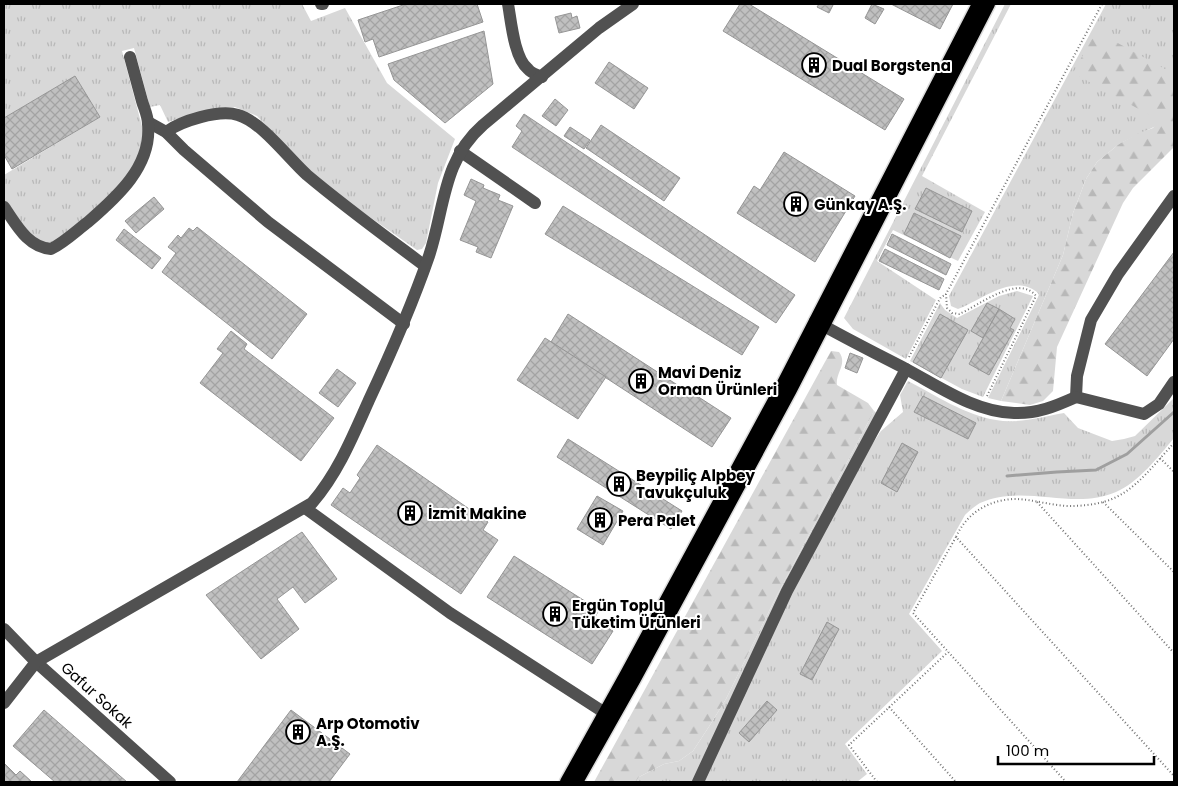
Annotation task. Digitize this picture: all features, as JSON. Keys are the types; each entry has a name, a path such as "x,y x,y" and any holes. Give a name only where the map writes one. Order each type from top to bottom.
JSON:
{"main road":[{"path":"577,782 763,442 819,323 978,4"},
{"path":"566,782 778,394 819,323 989,4"}],"street":[{"path":"508,4 513,33 522,62 527,69 542,77"},
{"path":"4,703 36,662 312,503 324,489 342,459 404,324 429,254 445,188 460,151 472,135 600,28 633,4"},
{"path":"4,207 32,243 51,249 67,239 106,207 124,189 138,168 144,154 148,136 148,122 130,57"},
{"path":"166,132 182,123 215,114 229,113 244,117 255,124 306,174 425,266"},
{"path":"148,122 166,132 184,150 268,222 404,324"},
{"path":"460,151 535,203"},
{"path":"1076,397 1077,376 1091,320 1118,274 1174,196"},
{"path":"819,323 981,407 1014,413 1048,409 1076,397 1144,414 1159,404 1174,382"},
{"path":"698,782 787,591 905,369"},
{"path":"305,508 450,614 605,713"},
{"name":"Gafur Sokak","path":"4,629 36,662 170,782"}],"path":[{"path":"905,369 937,304 941,297 946,294 1102,4"},
{"path":"946,294 947,308 952,313 959,314 998,293 1008,290 1018,288 1033,292 1036,296 981,407"},
{"path":"1066,782 914,614 960,528 966,520 982,508 1013,499 1071,506 1113,499 1125,492 1174,443"},
{"path":"1160,458 1174,472"},
{"path":"1037,502 1174,653"},
{"path":"1103,502 1174,572"},
{"path":"956,537 1174,776"},
{"path":"877,782 849,745 948,652"},
{"path":"889,707 956,782"}],"green space":[{"path":"4,4 302,4 311,21 345,8 387,83 455,139 438,183 426,243 422,249 417,250 321,183 257,116 235,107 193,114 168,122 160,105 150,107 134,48 122,51 143,130 140,151 130,173 111,199 56,244 34,242 4,203 4,175 100,117 75,76 4,118"},
{"path":"1005,4 1011,4 922,176 985,212 958,261 893,230 877,261 936,300 906,359 853,329 844,318"},
{"path":"1106,4 1174,4 1174,102 1156,126 1119,144 1097,162 1086,179 1073,213 1063,255 1001,401 988,398 1039,295 1028,287 1018,285 997,290 958,309 951,306 949,296"},
{"path":"1096,31 1174,74 1174,147 1133,188 1123,203 1057,347 1053,391 1043,401 1030,405 1001,401 1063,255 1073,213 1086,179 1097,162 1119,144 1153,128 1157,123 1155,118 1073,73"},
{"path":"1017,291 1033,296 983,397 962,389 910,361 940,303 945,310 957,318 999,296"},
{"path":"831,351 839,352 842,361 837,385 868,403 874,411 775,599 726,699 693,751 679,761 664,764 639,777 636,782 594,782"},
{"path":"908,381 950,404 973,414 996,420 1030,420 1064,413 1078,428 1112,441 1135,436 1174,398 1174,438 1140,476 1116,492 1100,497 1083,499 1031,496 997,498 980,503 965,515 909,614 942,651 845,744 867,774 857,782 702,782 796,584 871,446 881,431 903,412 900,395"},
{"path":"874,411 878,414 695,782 636,782 639,777 664,764 679,761 693,751 710,725 726,699 775,599"}],"building":[{"path":"406,4 477,4 483,22 379,57 373,39 365,42 358,20"},
{"name":"Dual Borgstena","path":"740,4 749,4 904,99 885,130 723,31"},
{"path":"819,4 833,5 829,13 817,7"},
{"path":"872,4 884,9 875,24 865,18"},
{"path":"891,4 953,4 940,29"},
{"path":"571,13 572,18 577,16 580,28 559,33 555,17"},
{"path":"484,31 493,84 445,123 394,80 388,64"},
{"path":"609,62 648,88 634,109 595,83"},
{"path":"75,76 100,117 12,169 4,155 4,118"},
{"path":"555,99 568,110 556,126 542,116"},
{"path":"524,114 795,295 776,323 512,147 522,131 516,126"},
{"path":"601,125 680,178 664,201 586,148"},
{"path":"570,127 590,140 584,149 564,136"},
{"name":"Günkay A.Ş.","path":"784,152 855,196 815,262 737,213 754,186 760,190"},
{"path":"471,179 484,185 483,188 500,195 498,200 513,206 491,258 476,252 478,247 460,240 476,201 464,195"},
{"path":"926,188 972,211 962,232 915,209"},
{"path":"154,197 164,209 136,233 125,221"},
{"path":"563,206 759,327 742,355 545,234"},
{"path":"914,213 961,236 950,258 904,234"},
{"path":"197,227 307,314 272,359 162,272 176,253 168,247 178,235 181,238 189,228 193,231"},
{"path":"124,229 161,258 152,269 116,240"},
{"path":"892,234 951,264 946,275 887,245"},
{"path":"885,249 944,279 939,290 879,261"},
{"path":"1174,252 1174,339 1147,376 1105,344"},
{"path":"987,303 999,309 983,338 971,331"},
{"path":"999,309 1015,319 1010,328 1014,330 989,375 969,364"},
{"name":"Mavi Deniz Orman Ürünleri","path":"568,314 731,418 712,447 551,342"},
{"path":"940,314 968,330 941,378 913,362"},
{"path":"231,331 247,344 244,349 334,418 301,461 200,383 223,353 217,349"},
{"path":"545,338 606,377 578,419 517,380"},
{"path":"850,353 863,358 857,373 845,368"},
{"path":"337,369 356,383 338,407 319,393"},
{"path":"923,396 976,423 968,439 914,412"},
{"name":"Beypiliç Alpbey Tavukçuluk","path":"568,439 682,511 671,529 557,457"},
{"path":"902,443 918,452 897,492 881,483"},
{"name":"İzmit Makine","path":"377,445 488,522 483,530 498,540 461,594 331,505 343,488 350,493 360,478 357,475"},
{"name":"Pera Palet","path":"597,496 623,511 603,545 577,529"},
{"path":"302,532 337,579 305,603 293,587 277,599 299,629 261,659 206,595"},
{"name":"Ergün Toplu Tüketim Ürünleri","path":"514,556 599,610 594,619 613,631 592,664 487,597"},
{"path":"827,622 839,629 812,680 800,674"},
{"path":"767,701 777,710 749,742 739,733"},
{"path":"44,710 127,782 55,782 13,746"},
{"name":"Arp Otomotiv A.Ş.","path":"291,710 350,754 329,782 237,782"},
{"path":"4,763 16,775 20,771 32,782 4,782"}],"waterway":[{"path":"1007,476 1096,470 1127,454 1174,412"}],"place":[{"name":"Dual Borgstena","path":"814,65"},
{"name":"Günkay A.Ş.","path":"796,204"},
{"name":"Mavi Deniz Orman Ürünleri","path":"641,381"},
{"name":"Beypiliç Alpbey Tavukçuluk","path":"619,484"},
{"name":"İzmit Makine","path":"410,513"},
{"name":"Pera Palet","path":"600,520"},
{"name":"Ergün Toplu Tüketim Ürünleri","path":"555,614"},
{"name":"Arp Otomotiv A.Ş.","path":"298,732"}]}
